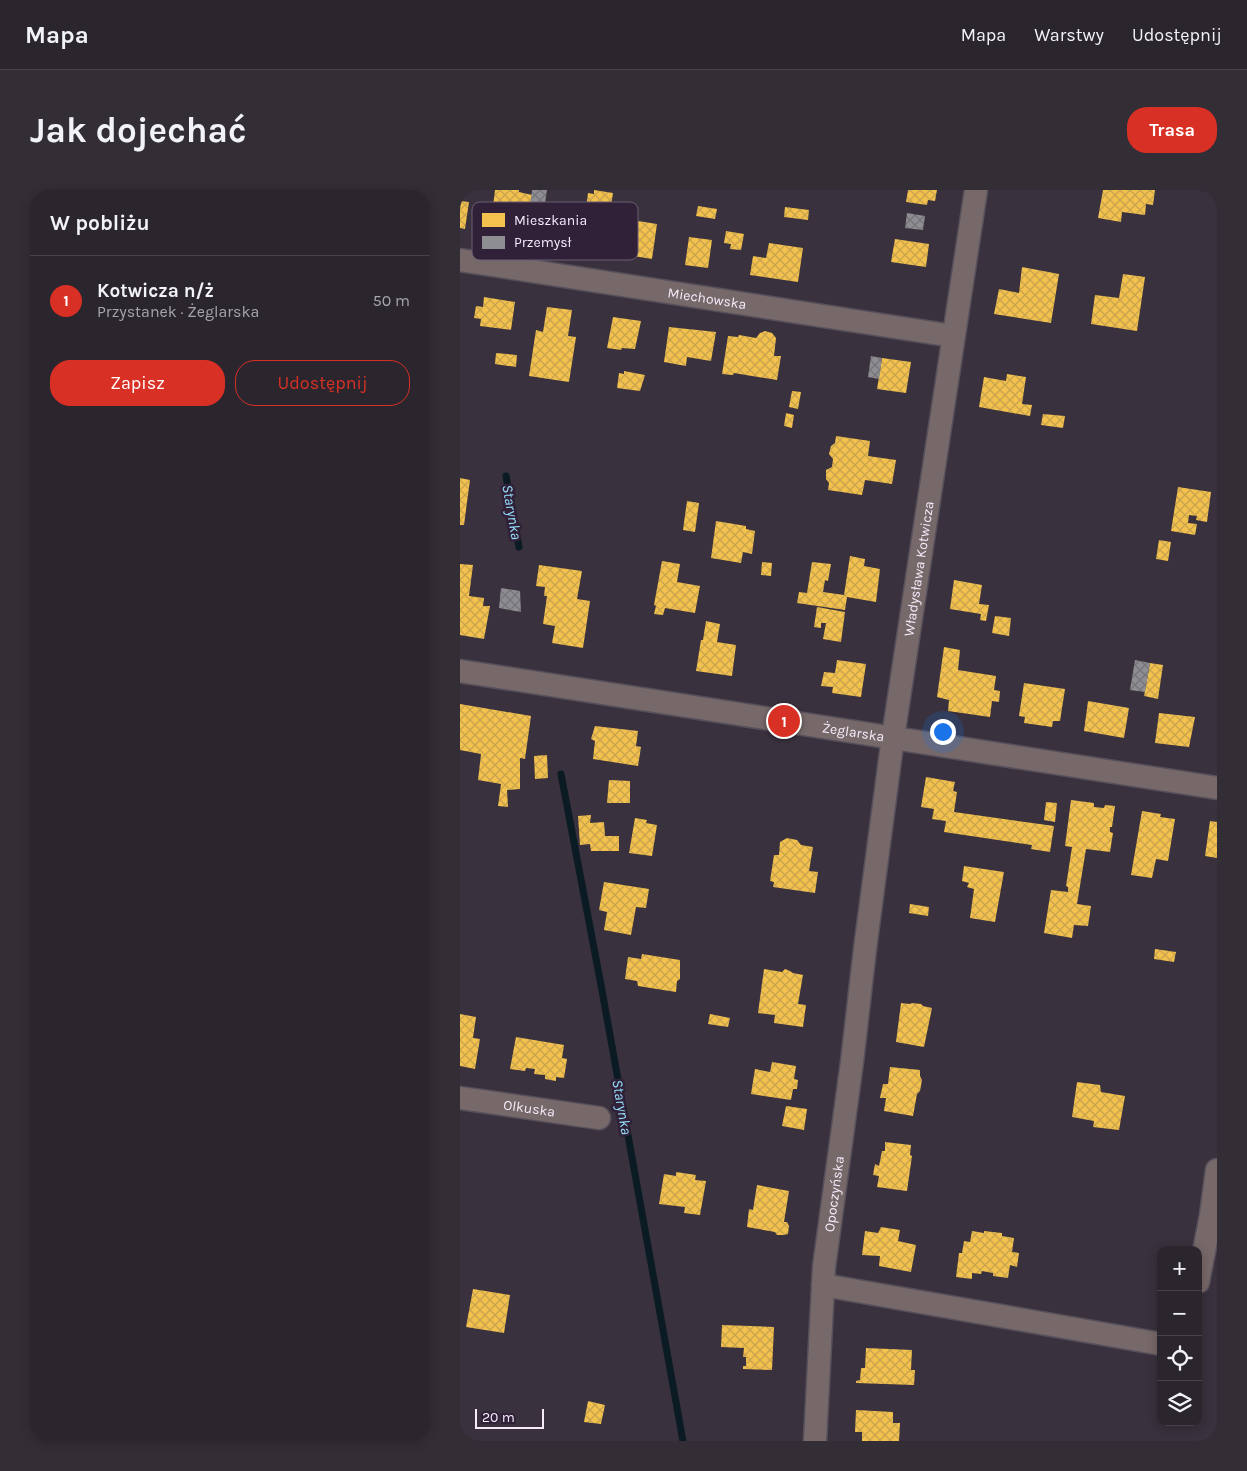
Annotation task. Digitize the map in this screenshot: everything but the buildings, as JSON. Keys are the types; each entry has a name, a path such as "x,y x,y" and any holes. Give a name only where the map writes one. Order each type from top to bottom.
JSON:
{"street":[{"name":"Władysława Kotwicza","path":"865,949 893,737 976,190"},
{"name":"Miechowska","path":"460,260 953,336"},
{"name":"Żeglarska","path":"460,671 1217,788"},
{"name":"Opoczyńska","path":"815,1441 823,1284 865,949"},
{"name":"Olkuska","path":"460,1098 598,1118"},
{"path":"1202,1262 1211,1216 1217,1170"},
{"path":"823,1284 1157,1343"}],"waterway":[{"name":"Starynka","path":"506,476 519,547"},
{"name":"Starynka","path":"561,774 683,1441"}],"place":[{"name":"Kotwicza n/ż","path":"784,721"}]}
